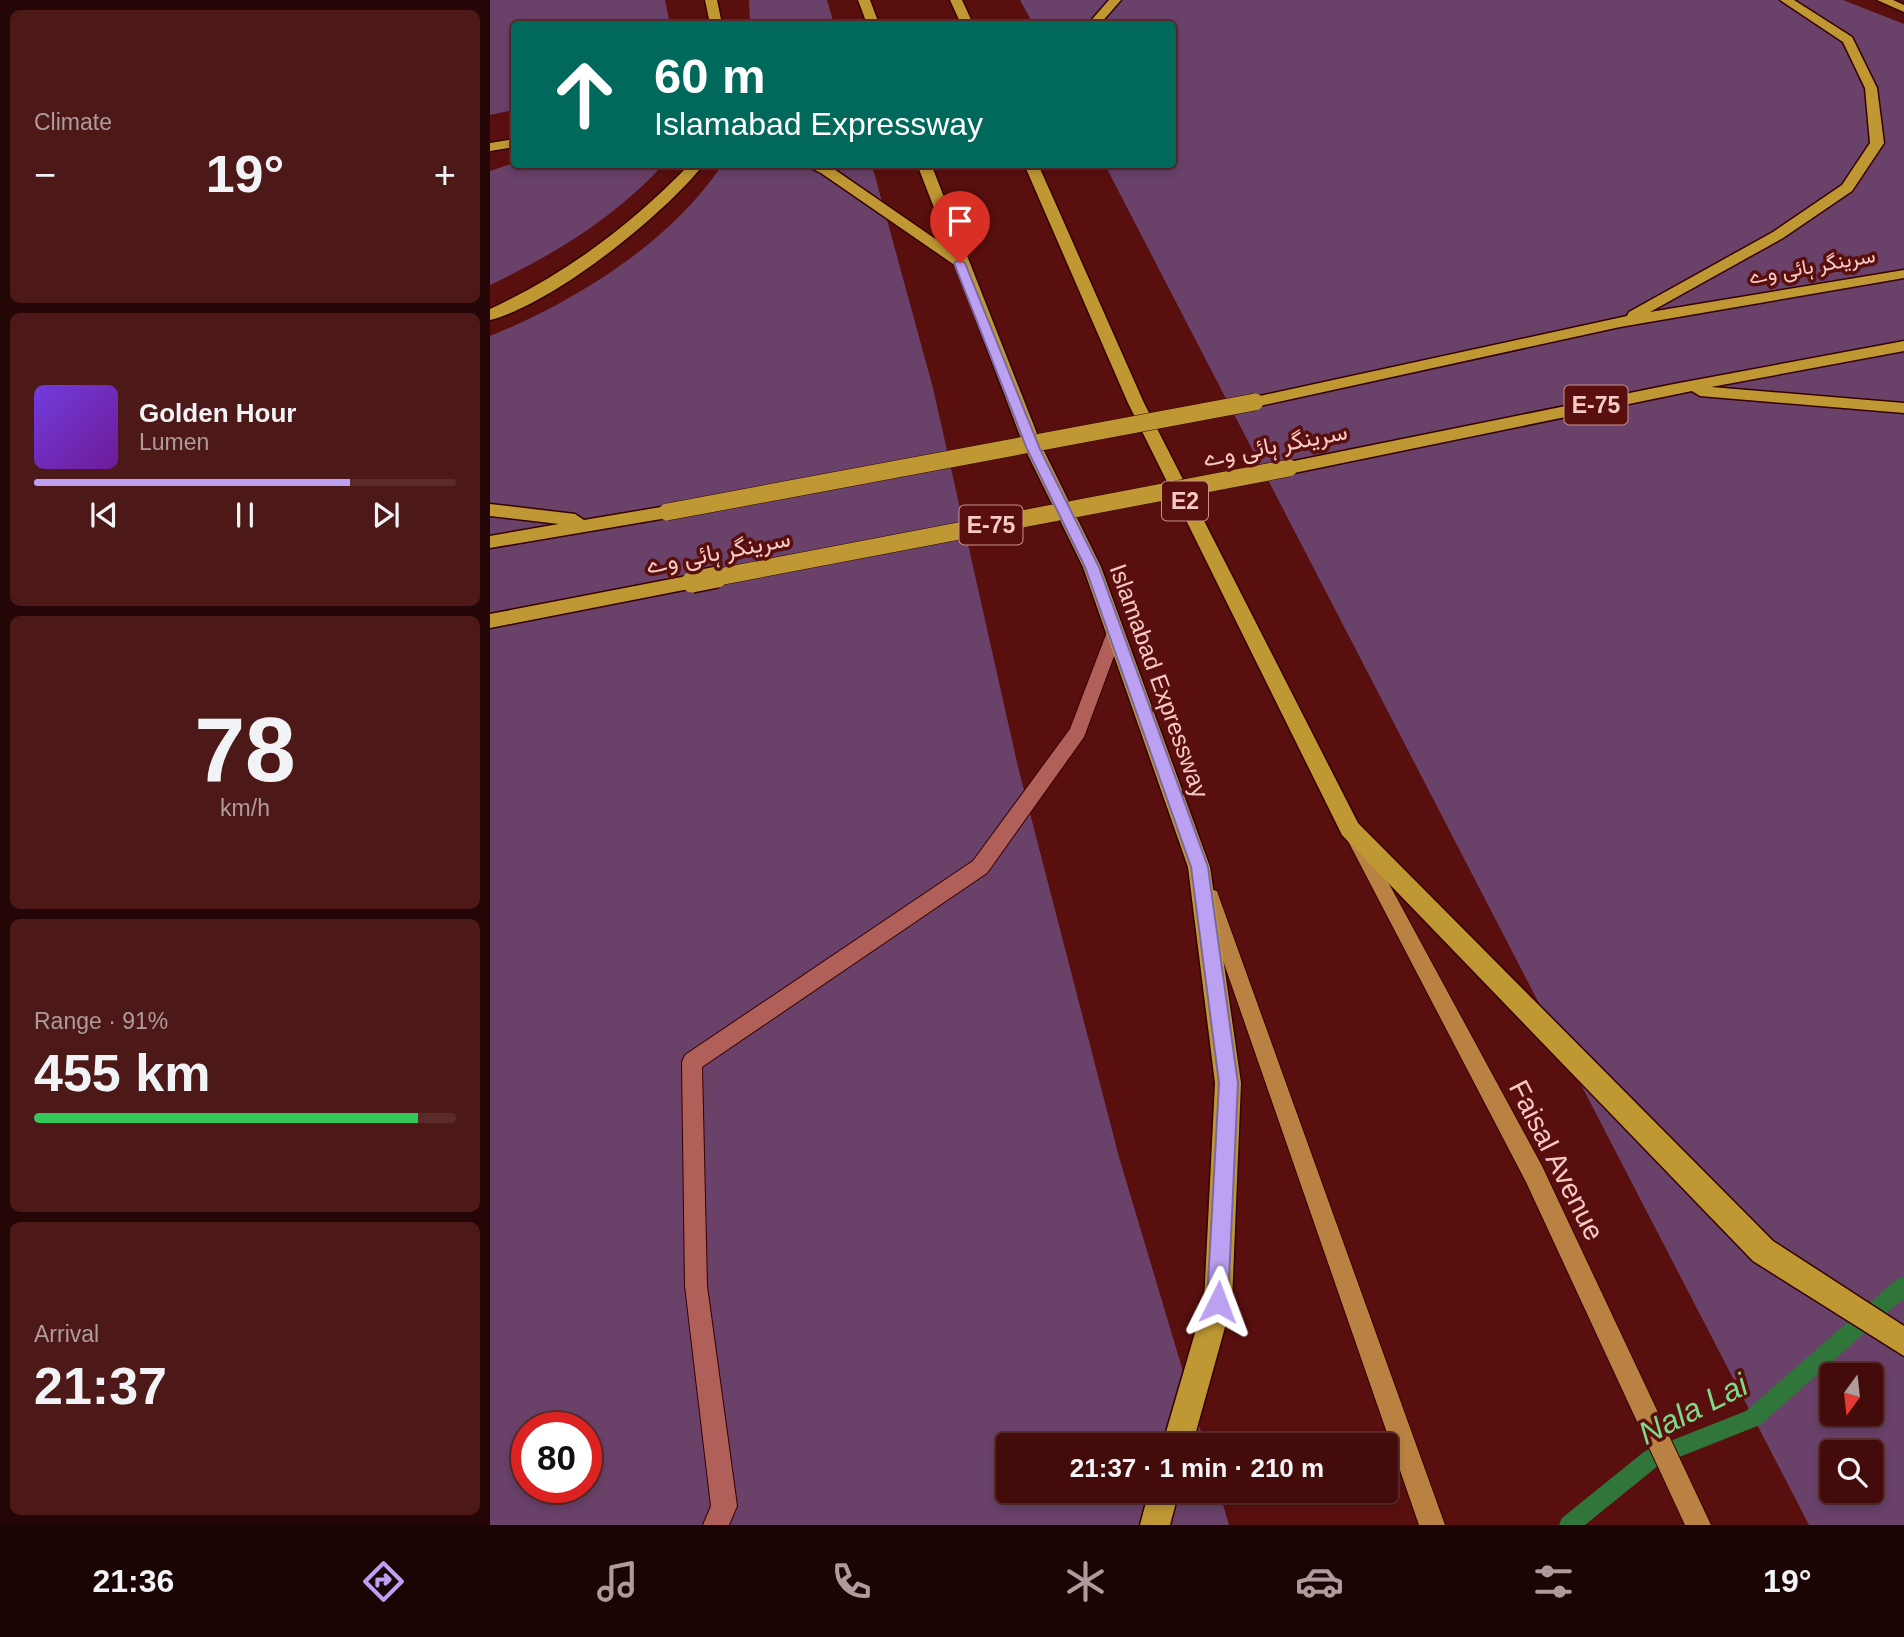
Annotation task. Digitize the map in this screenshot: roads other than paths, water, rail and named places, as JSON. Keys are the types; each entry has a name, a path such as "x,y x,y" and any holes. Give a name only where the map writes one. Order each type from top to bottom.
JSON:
{"highway":[{"path":"711,0 715,21"},
{"path":"864,0 872,21"},
{"path":"956,0 966,21"},
{"path":"1097,21 1115,0"},
{"path":"1620,322 1778,235 1847,188 1877,143 1871,88 1848,40 1786,0"},
{"path":"1883,0 1904,9"},
{"path":"490,147 511,144"},
{"path":"490,315 528,298 617,240 694,168"},
{"path":"820,168 960,263"},
{"name":"Islamabad Expressway","path":"925,168 1034,449 1092,567 1199,867 1228,1083 1218,1302 1181,1433"},
{"name":"E2","path":"1033,168 1136,403 1350,829"},
{"name":"سرینگر ہائی وے","path":"490,542 667,512 1255,402 1620,322 1904,274"},
{"name":"سرینگر ہائی وے","path":"490,621 1289,468 1674,389 1904,346"},
{"path":"1674,389 1904,408"},
{"path":"490,510 597,523"},
{"path":"490,628 537,611"},
{"path":"1350,829 1763,1251 1904,1342"},
{"path":"1155,1525 1161,1503"}],"main road":[{"name":"Faisal Avenue","path":"1350,829 1534,1174 1698,1525"},
{"path":"1199,867 1432,1525"}],"lane":[{"path":"716,1525 724,1506 696,1286 692,1062 980,867 1078,732 1115,632"}],"waterway":[{"name":"Nala Lai","path":"1569,1525 1652,1458 1753,1418 1904,1286"}]}
